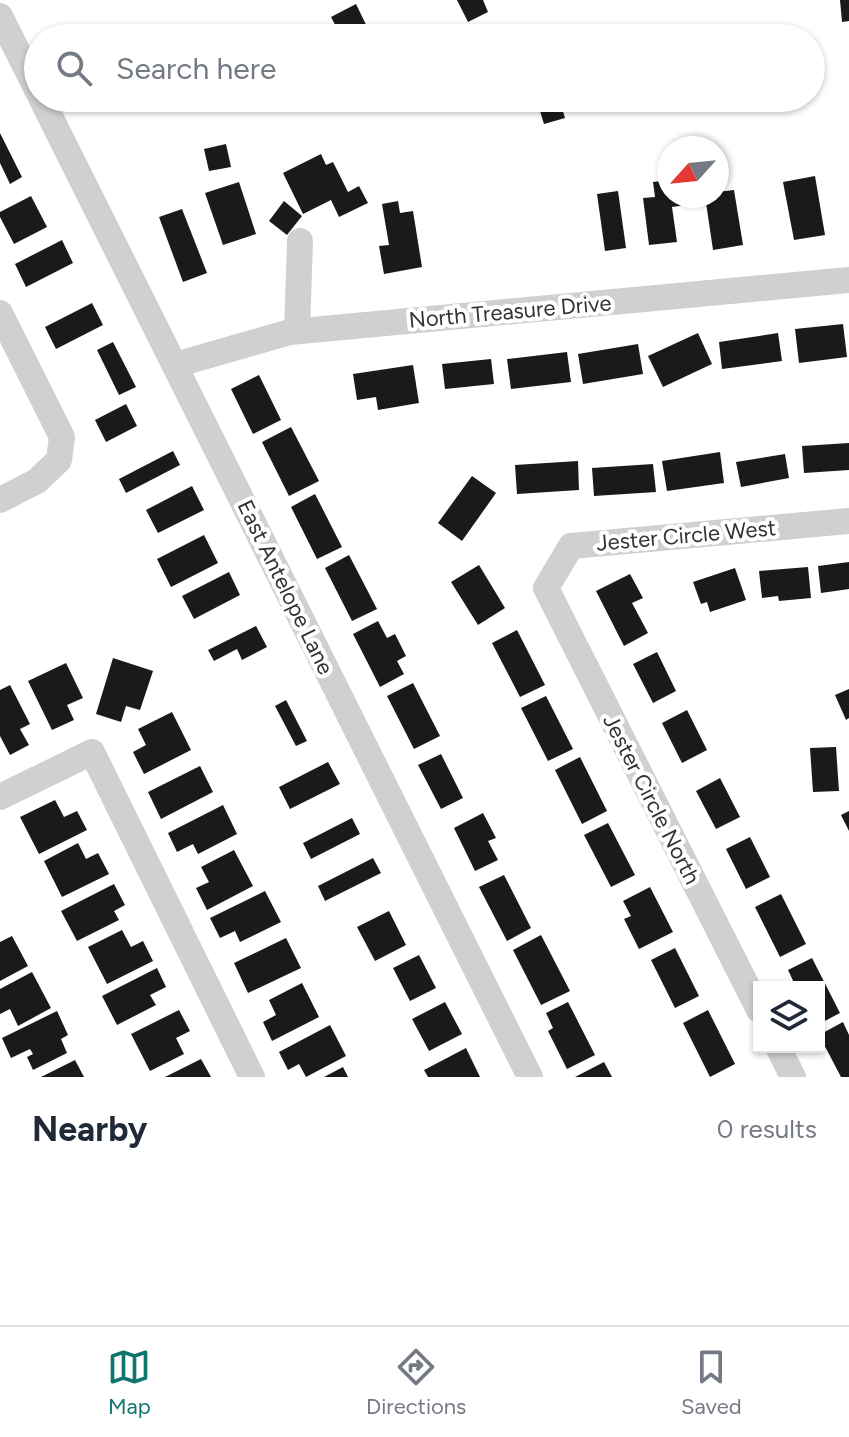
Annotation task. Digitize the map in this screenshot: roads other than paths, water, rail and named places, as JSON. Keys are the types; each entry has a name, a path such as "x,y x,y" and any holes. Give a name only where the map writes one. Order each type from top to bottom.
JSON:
{"street":[{"path":"0,16 24,64"},
{"name":"East Antelope Lane","path":"48,112 530,1077"},
{"path":"297,331 300,241"},
{"name":"North Treasure Drive","path":"175,365 297,331 849,280"},
{"path":"0,313 62,437 59,460 37,481 0,500"},
{"name":"Jester Circle West","path":"546,588 571,546 849,521"},
{"name":"Jester Circle North","path":"546,588 753,998"},
{"path":"0,797 92,752 252,1077"},
{"path":"781,1053 793,1077"}]}
